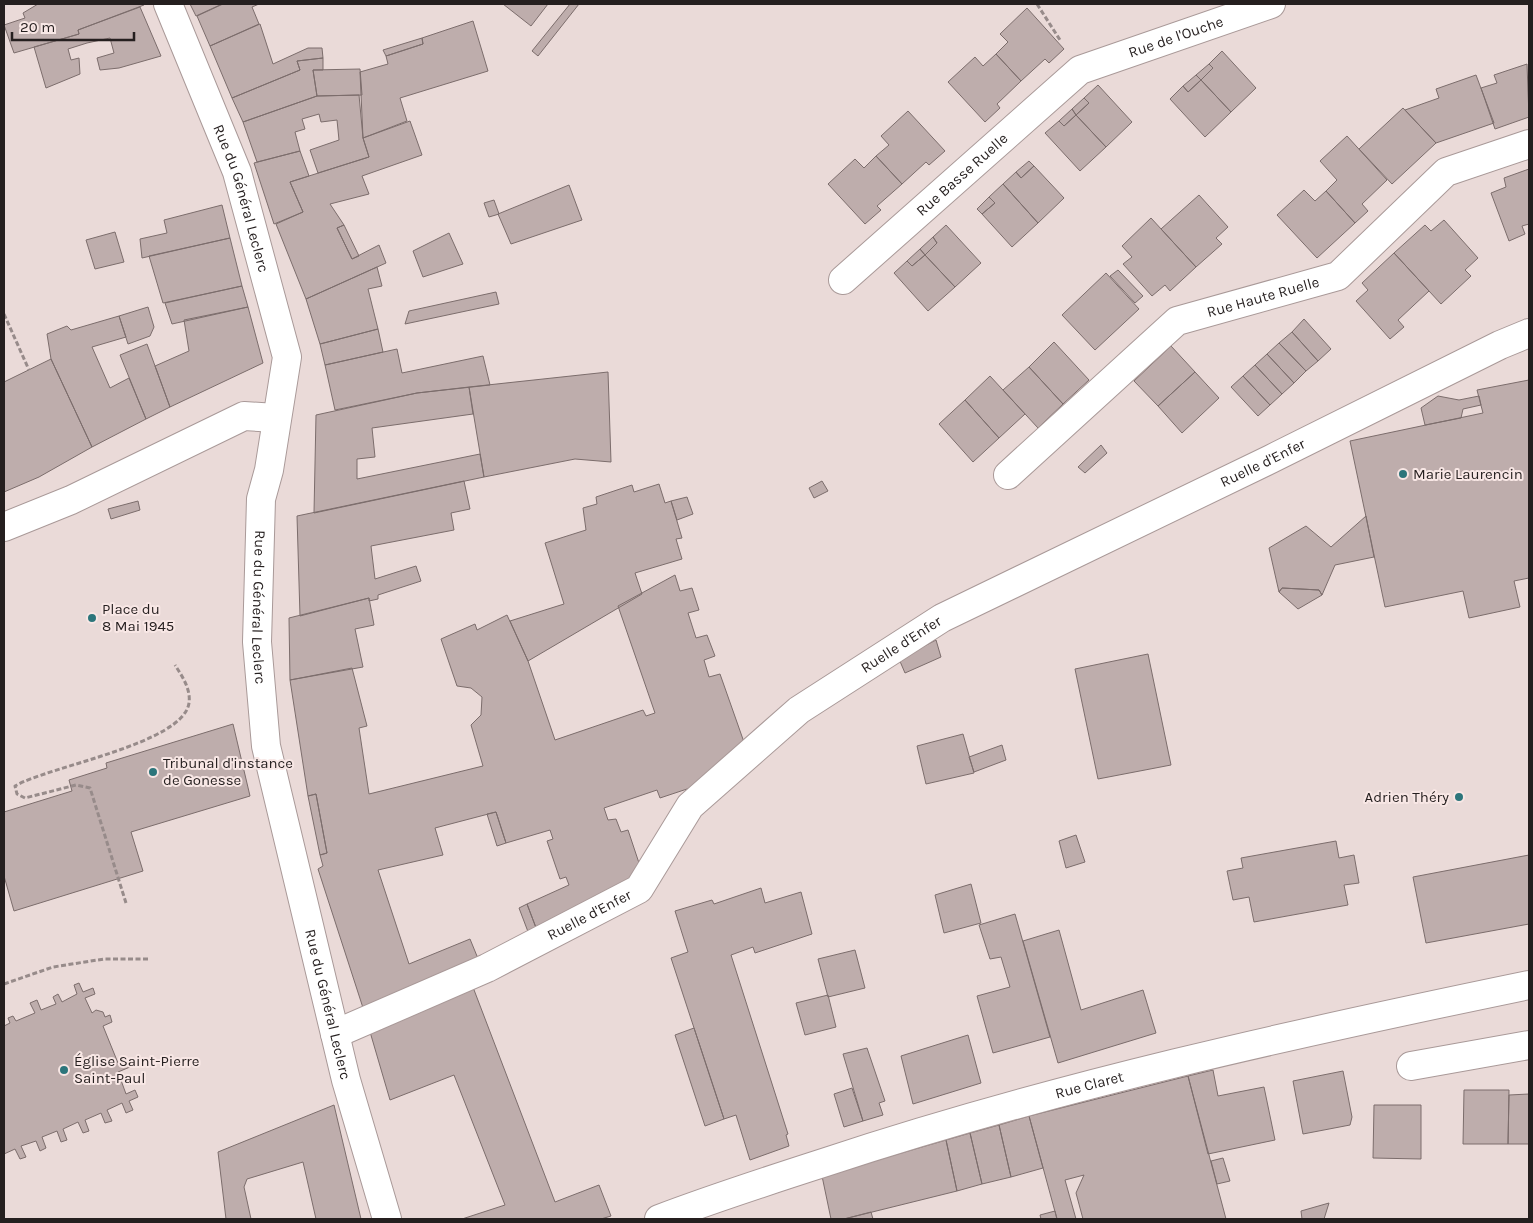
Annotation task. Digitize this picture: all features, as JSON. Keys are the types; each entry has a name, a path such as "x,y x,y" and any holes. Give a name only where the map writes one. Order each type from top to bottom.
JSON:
{"street":[{"name":"Rue du Général Leclerc","path":"168,4 237,172 287,357 269,470 262,499 257,596 258,677 266,746 346,1080 387,1219"},
{"name":"Rue de l'Ouche","path":"1080,70 1271,4"},
{"name":"Rue Basse Ruelle","path":"843,280 1080,70"},
{"name":"Rue Haute Ruelle","path":"1008,475 1177,321 1338,276 1446,172 1529,144"},
{"name":"Ruelle d'Enfer","path":"335,1034 487,968 639,889 690,806 799,710 942,618 1271,459 1500,345 1529,333"},
{"path":"4,527 71,500 244,416 276,418"},
{"name":"Rue Claret","path":"659,1219 701,1203 925,1130 1117,1078 1333,1025 1529,985"},
{"path":"1411,1066 1529,1045"}],"path":[{"path":"1036,4 1080,70"},
{"path":"4,314 29,370"},
{"path":"126,903 90,788 76,785 25,798 17,794 15,786 143,741 169,729 183,717 189,703 187,686 175,665"},
{"path":"4,984 53,967 104,959 150,960"}],"building":[{"path":"38,4 144,5 78,30 79,34 14,53 4,25 25,18 23,13"},
{"path":"190,4 222,4 196,16"},
{"path":"223,4 259,4 252,7 259,24 210,46 197,16"},
{"path":"503,4 548,4 531,26"},
{"path":"570,4 579,4 538,56 532,51"},
{"path":"140,7 161,56 119,68 100,70 97,58 114,53 110,38 87,43 68,49 71,60 79,58 80,74 46,88 34,47 79,34 78,30"},
{"path":"1027,8 1064,49 1049,63 1045,59 1021,81 996,54 1008,42 1000,34"},
{"path":"473,21 488,71 400,98 407,121 363,138 360,72 388,64 386,56 423,44 422,38"},
{"path":"260,24 273,64 308,48 322,48 323,58 297,61 300,70 232,98 210,46"},
{"path":"422,38 423,44 386,56 383,50"},
{"path":"1222,51 1256,88 1231,112 1201,80 1213,68 1209,64"},
{"path":"996,54 1021,81 997,104 1000,108 985,122 948,82 975,57 983,66"},
{"path":"323,58 323,70 313,70 317,96 243,122 232,98 300,70 297,61"},
{"path":"1209,64 1213,68 1201,80 1196,75"},
{"path":"1527,64 1529,117 1495,129 1481,88 1497,83 1494,75"},
{"path":"360,69 362,95 317,96 313,70"},
{"path":"1196,75 1201,80 1188,92 1183,86"},
{"path":"1476,75 1494,123 1436,143 1405,110 1439,98 1436,89"},
{"path":"1201,80 1231,112 1205,137 1170,99 1183,86 1188,92"},
{"path":"1098,85 1132,122 1106,147 1076,115 1089,103 1084,98"},
{"path":"359,95 363,138 369,157 318,173 310,150 339,140 337,120 321,122 319,114 302,119 305,129 295,132 300,151 257,162 243,122 317,96"},
{"path":"1084,98 1089,103 1076,115 1072,109"},
{"path":"1403,108 1436,143 1392,184 1359,149"},
{"path":"1072,109 1076,115 1064,126 1059,121"},
{"path":"908,111 945,151 929,165 926,162 902,184 876,156 889,145 881,136"},
{"path":"1076,115 1106,147 1080,171 1045,133 1059,121 1064,126"},
{"path":"410,121 422,155 362,176 369,194 330,204 344,225 337,228 352,259 379,245 386,263 306,299 276,224 303,212 290,182 369,157 363,138"},
{"path":"1347,136 1387,180 1362,204 1368,211 1355,223 1326,191 1337,180 1320,161"},
{"path":"300,151 309,176 290,182 303,212 274,224 254,163"},
{"path":"876,156 902,184 877,206 881,210 865,224 828,184 855,159 864,168"},
{"path":"1029,161 1034,166 1021,178 1016,172"},
{"path":"1034,166 1064,198 1038,223 1003,184 1016,172 1021,178"},
{"path":"1529,169 1529,224 1522,226 1525,234 1509,241 1491,193 1506,187 1504,178"},
{"path":"1003,184 1038,223 1012,247 982,214 995,203 989,197"},
{"path":"569,185 582,220 511,244 498,214"},
{"path":"1304,190 1315,201 1326,191 1355,223 1317,258 1277,215"},
{"path":"1199,195 1228,227 1216,238 1222,244 1196,267 1161,229"},
{"path":"989,197 995,203 982,214 977,209"},
{"path":"494,200 499,214 489,217 484,203"},
{"path":"222,205 230,238 142,258 140,239 167,233 164,220"},
{"path":"1151,218 1196,267 1170,291 1165,285 1152,296 1123,264 1132,257 1122,246"},
{"path":"1444,220 1478,258 1465,270 1471,276 1441,304 1394,253 1425,225 1431,231"},
{"path":"344,225 359,256 352,259 337,228"},
{"path":"946,225 981,263 955,287 925,255 937,243 933,237"},
{"path":"115,232 124,262 95,269 86,240"},
{"path":"449,233 463,264 423,277 413,251"},
{"path":"933,237 937,243 925,255 920,249"},
{"path":"230,238 242,286 163,303 149,256"},
{"path":"920,249 925,255 912,266 907,261"},
{"path":"1394,253 1429,291 1398,320 1404,327 1390,339 1356,301 1368,290 1362,283"},
{"path":"925,255 955,287 928,311 894,273 907,261 912,266"},
{"path":"377,267 382,286 368,289 378,329 320,344 306,299"},
{"path":"1118,270 1143,296 1135,303 1110,276"},
{"path":"1106,273 1139,309 1095,350 1062,315"},
{"path":"242,286 248,307 172,324 165,303"},
{"path":"496,292 499,304 405,324 409,311"},
{"path":"148,307 154,327 150,336 128,344 119,316"},
{"path":"248,307 263,363 170,407 155,366 189,351 184,320"},
{"path":"119,316 126,337 92,347 110,388 129,378 146,419 92,447 51,359 47,334 67,326 71,330"},
{"path":"1304,319 1331,349 1318,361 1292,332"},
{"path":"378,329 383,352 325,365 320,344"},
{"path":"1292,332 1318,361 1306,371 1279,343"},
{"path":"1054,342 1089,380 1063,404 1029,367"},
{"path":"1279,343 1306,371 1294,383 1267,354"},
{"path":"147,344 170,407 146,419 120,355"},
{"path":"1171,346 1195,372 1158,406 1134,381"},
{"path":"397,349 402,373 483,356 490,385 417,393 335,410 325,365"},
{"path":"1267,354 1294,383 1282,394 1255,365"},
{"path":"51,359 92,447 39,477 4,492 4,382"},
{"path":"1255,365 1282,394 1270,405 1243,376"},
{"path":"1029,367 1063,404 1038,428 1003,390"},
{"path":"608,372 611,462 575,459 484,477 469,387"},
{"path":"1195,372 1219,398 1182,433 1158,406"},
{"path":"990,376 1025,414 999,438 965,400"},
{"path":"1243,376 1270,405 1258,416 1231,387"},
{"path":"1529,380 1529,578 1514,581 1520,607 1469,618 1463,591 1385,607 1350,441 1483,413 1477,390"},
{"path":"469,387 473,414 372,428 375,457 357,459 357,479 480,454 484,477 314,513 316,415 417,393"},
{"path":"1438,396 1459,400 1479,396 1481,405 1463,409 1461,418 1425,425 1421,408"},
{"path":"965,400 999,438 973,462 939,424"},
{"path":"1101,445 1107,453 1085,473 1078,467"},
{"path":"464,481 470,509 451,513 454,530 371,546 375,579 416,566 421,581 378,595 378,599 369,601 369,598 300,616 297,516"},
{"path":"822,481 828,491 814,498 809,488"},
{"path":"659,484 665,503 671,501 682,538 676,539 682,559 635,573 642,594 528,661 510,621 564,604 545,543 586,530 583,508 597,504 596,497 632,485 634,492"},
{"path":"687,497 693,514 677,520 671,501"},
{"path":"138,501 140,510 111,519 108,509"},
{"path":"1366,516 1374,557 1335,565 1322,595 1319,590 1282,588 1279,592 1269,548 1306,526 1331,547"},
{"path":"675,575 680,591 692,588 699,610 688,613 696,638 707,635 715,656 704,660 709,677 720,674 745,745 690,788 660,798 657,790 604,808 608,820 616,819 621,832 628,830 640,866 628,885 538,933 527,904 569,885 566,877 560,879 547,841 553,839 550,830 506,843 496,812 435,828 443,855 378,870 409,964 470,939 479,961 365,1014 318,869 323,866 320,855 327,853 316,794 308,796 290,680 352,668 367,726 359,728 369,794 483,766 471,725 481,715 482,697 471,688 457,686 441,639 475,624 477,630 507,615 528,661 555,740 643,710 646,716 655,713 618,606"},
{"path":"1282,588 1319,590 1322,595 1298,609 1279,592"},
{"path":"369,598 374,625 355,629 363,667 290,680 289,618"},
{"path":"936,640 941,657 905,673 899,659"},
{"path":"1148,654 1171,765 1098,779 1075,669"},
{"path":"233,724 250,796 131,832 143,871 14,911 4,876 4,812 72,791 69,780 107,768 106,763"},
{"path":"963,734 974,773 926,784 917,746"},
{"path":"1002,745 1006,760 974,772 969,757"},
{"path":"316,794 327,853 320,855 308,796"},
{"path":"496,812 506,843 497,846 487,814"},
{"path":"1076,835 1085,862 1066,868 1059,841"},
{"path":"1336,841 1339,858 1354,855 1359,883 1344,885 1348,905 1254,922 1249,897 1233,900 1227,871 1243,868 1241,858"},
{"path":"1529,855 1529,924 1426,943 1413,877"},
{"path":"971,884 981,923 944,933 935,895"},
{"path":"761,888 765,903 801,892 812,934 755,953 753,947 731,955 788,1134 786,1135 789,1146 750,1160 736,1115 724,1119 671,958 688,952 675,911 712,900 714,904"},
{"path":"527,904 538,933 530,937 519,908"},
{"path":"1015,914 1050,1037 993,1053 977,996 1010,987 1001,957 990,959 979,925"},
{"path":"1059,930 1081,1010 1143,990 1156,1033 1058,1063 1023,941"},
{"path":"855,950 865,988 828,997 818,959"},
{"path":"471,982 555,1202 599,1185 611,1216 601,1219 462,1219 505,1205 454,1075 390,1100 368,1025"},
{"name":"Église Saint-Pierre Saint-Paul","path":"79,983 83,992 93,988 95,994 85,998 92,1013 96,1010 103,1012 105,1017 110,1015 112,1022 103,1026 118,1063 128,1060 130,1067 118,1072 126,1094 135,1090 138,1097 129,1101 133,1110 126,1113 122,1103 107,1110 112,1121 105,1123 101,1113 85,1120 89,1131 83,1133 78,1122 63,1129 67,1140 61,1142 57,1131 42,1137 46,1148 40,1151 36,1141 21,1146 26,1157 20,1159 15,1149 4,1154 4,1026 10,1023 8,1018 13,1016 16,1021 35,1013 30,1003 37,1000 41,1010 56,1004 53,997 58,994 62,1002 77,994 74,985"},
{"path":"828,995 836,1027 805,1035 796,1003"},
{"path":"694,1028 724,1119 705,1126 675,1035"},
{"path":"968,1035 981,1083 913,1104 901,1056"},
{"path":"867,1048 885,1101 879,1103 883,1115 863,1121 843,1054"},
{"path":"1213,1070 1218,1096 1264,1087 1275,1140 1208,1154 1188,1076"},
{"path":"1343,1071 1352,1117 1350,1125 1303,1134 1293,1081"},
{"path":"1188,1076 1226,1219 1083,1219 1076,1193 1084,1175 1065,1180 1076,1219 1057,1219 1029,1116"},
{"path":"852,1088 863,1121 844,1127 834,1094"},
{"path":"1464,1090 1509,1090 1508,1144 1463,1144"},
{"path":"1529,1094 1529,1144 1508,1144 1509,1095"},
{"path":"334,1105 361,1219 316,1219 303,1162 247,1179 244,1187 251,1219 226,1219 218,1152"},
{"path":"1374,1105 1421,1105 1421,1159 1373,1158"},
{"path":"1029,1116 1043,1168 1011,1177 999,1125"},
{"path":"999,1125 1011,1177 982,1184 970,1133"},
{"path":"970,1133 982,1184 957,1191 946,1140"},
{"path":"946,1140 957,1191 844,1219 831,1219 822,1176"},
{"path":"1223,1158 1230,1181 1217,1184 1211,1161"},
{"path":"1329,1203 1324,1219 1302,1219 1301,1211"},
{"path":"1055,1211 1057,1219 1041,1219 1040,1215"},
{"path":"871,1212 873,1219 844,1219"}],"place":[{"name":"Marie Laurencin","path":"1403,474"},
{"name":"Place du 8 Mai 1945","path":"92,618"},
{"name":"Tribunal d'instance de Gonesse","path":"153,772"},
{"name":"Adrien Théry","path":"1459,797"},
{"name":"Église Saint-Pierre Saint-Paul","path":"64,1070"}]}
